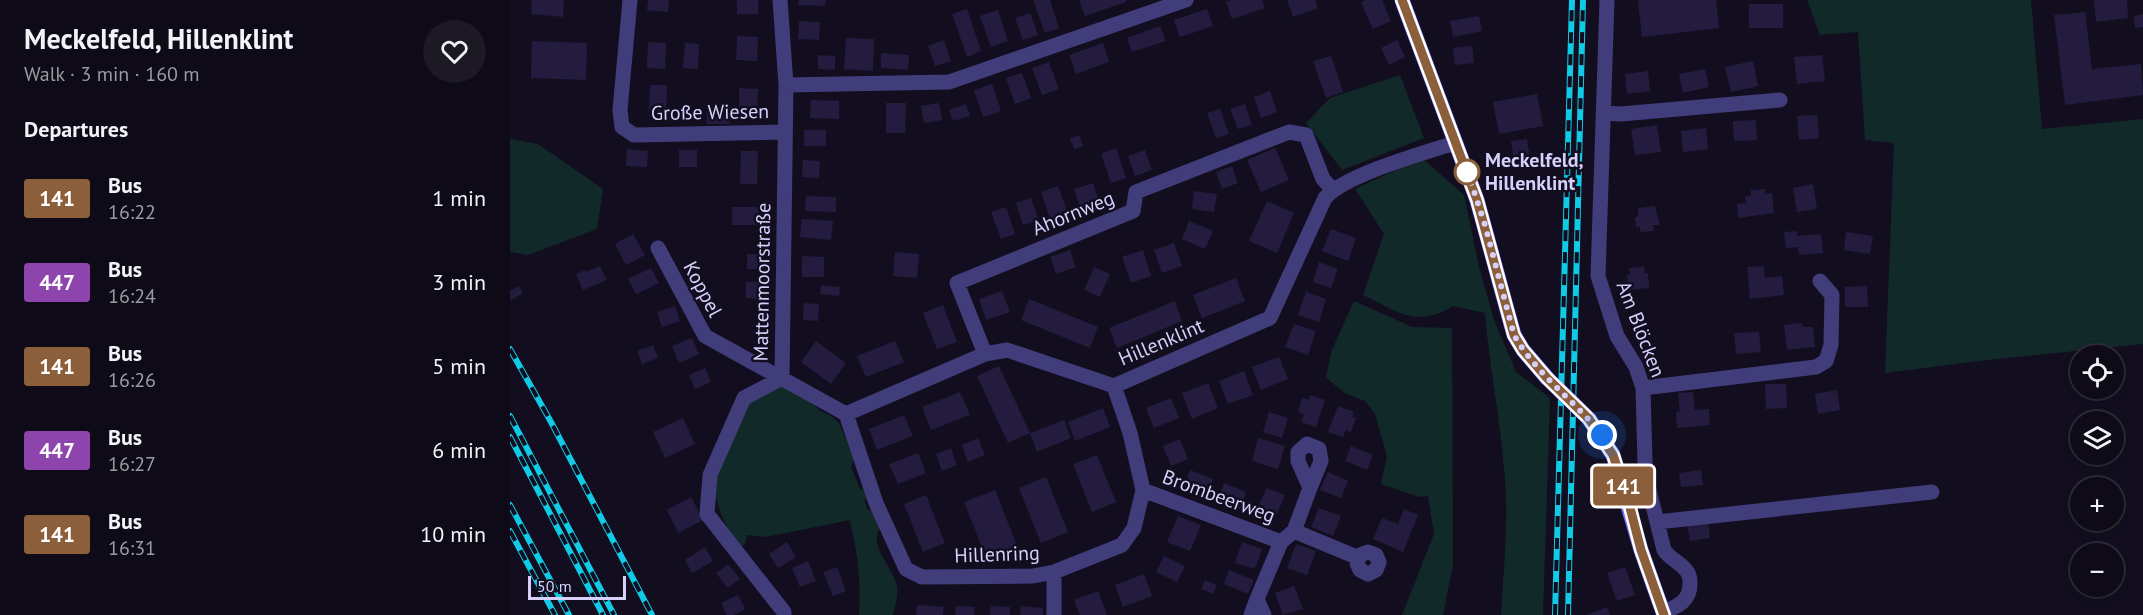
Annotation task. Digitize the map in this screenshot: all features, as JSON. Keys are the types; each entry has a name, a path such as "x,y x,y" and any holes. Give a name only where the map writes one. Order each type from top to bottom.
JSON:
{"street":[{"name":"Große Wiesen","path":"630,0 620,110 622,127 634,135 784,132"},
{"name":"Mattenmoorstraße","path":"780,0 786,85 782,378 744,398 710,475 707,514 784,612 784,615"},
{"path":"786,85 949,82 1186,0"},
{"path":"1402,0 1466,167 1485,225 1514,335 1523,350 1547,378 1589,419 1613,455 1627,496 1641,550 1664,614"},
{"name":"Am Blöcken","path":"1607,0 1598,276 1617,336 1636,367 1643,388 1648,486 1664,549 1669,558 1683,566 1689,573 1689,594 1684,601 1664,614"},
{"path":"1604,113 1621,114 1780,100"},
{"name":"Ahornweg","path":"985,354 957,283 1133,211 1136,192 1289,132 1306,135 1323,179 1332,189"},
{"path":"1332,189 1366,174 1455,143"},
{"name":"Hillenklint","path":"846,414 985,354 1007,350 1114,386 1270,318 1325,198 1332,189"},
{"name":"Koppel","path":"658,248 705,336 782,378"},
{"path":"1643,388 1816,367 1826,361 1831,345 1832,295 1820,281"},
{"path":"782,378 846,414"},
{"name":"Hillenring","path":"846,414 876,503 906,568 921,577 1033,576 1054,572 1122,545 1134,528 1143,490 1130,433 1114,386"},
{"name":"Brombeerweg","path":"1251,615 1281,542 1293,531 1310,488"},
{"name":"Brombeerweg","path":"1143,490 1281,542"},
{"path":"1658,522 1932,492"},
{"name":"Brombeerweg","path":"1293,531 1359,558"},
{"path":"1054,572 1054,615"},
{"path":"1257,599 1264,615"}],"green space":[{"path":"1807,0 2031,0 2042,129 2143,119 2143,344 2070,345 2070,352 1885,373 1894,143 1865,140 1858,32 1820,35"},
{"path":"1400,75 1424,138 1342,170 1306,123 1330,98"},
{"path":"510,139 538,144 603,189 597,229 528,255 510,252"},
{"path":"1422,158 1464,195 1479,267 1494,320 1516,372 1550,398 1543,615 1501,615 1506,504 1502,449 1485,313 1453,306 1440,313 1417,317 1397,312 1363,295 1384,234 1355,189"},
{"path":"1354,301 1412,327 1452,328 1453,564 1443,615 1402,615 1434,534 1428,496 1419,497 1381,484 1387,456 1375,414 1365,401 1345,393 1326,378 1331,352"},
{"path":"767,385 788,386 839,423 854,458 851,467 860,489 869,491 871,498 864,500 868,510 878,513 882,525 878,532 878,547 894,578 897,589 893,615 859,615 858,568 850,520 766,537 747,535 745,544 740,547 730,534 714,490 715,473 750,402"}],"building":[{"path":"532,0 564,0 563,17 531,14"},
{"path":"648,0 669,0 668,12 647,10"},
{"path":"737,0 758,0 758,14 737,14"},
{"path":"799,0 826,0 825,6 798,5"},
{"path":"1033,0 1050,0 1059,28 1045,33"},
{"path":"1079,0 1126,0 1126,2 1085,16"},
{"path":"1262,0 1265,8 1232,19 1226,2"},
{"path":"1287,0 1315,0 1318,8 1293,17"},
{"path":"1382,0 1391,21 1373,29 1361,2"},
{"path":"1638,0 1716,0 1719,28 1642,37"},
{"path":"2094,0 2127,0 2128,18 2096,22"},
{"path":"1749,4 1783,4 1783,28 1749,28"},
{"path":"967,9 981,51 967,57 952,14"},
{"path":"1207,9 1213,26 1180,37 1174,20"},
{"path":"998,10 1008,41 991,47 980,16"},
{"path":"2085,12 2092,69 2141,64 2143,95 2065,105 2054,15"},
{"path":"1030,13 1038,35 1023,40 1015,18"},
{"path":"2143,14 2143,27 2135,28 2134,16"},
{"path":"1479,16 1482,31 1453,37 1450,21"},
{"path":"799,21 820,22 819,40 798,39"},
{"path":"1160,26 1166,41 1132,52 1127,38"},
{"path":"737,36 758,37 757,61 736,60"},
{"path":"846,38 874,39 873,71 844,69"},
{"path":"944,40 951,61 935,66 928,46"},
{"path":"1397,40 1405,57 1389,65 1381,48"},
{"path":"532,41 587,43 586,80 531,78"},
{"path":"648,42 666,43 665,69 647,68"},
{"path":"685,43 699,44 698,69 683,68"},
{"path":"1103,43 1109,62 1076,74 1069,55"},
{"path":"1472,46 1474,63 1455,65 1453,48"},
{"path":"881,53 909,55 908,70 881,68"},
{"path":"818,55 835,56 835,70 818,69"},
{"path":"1822,55 1825,81 1797,84 1794,57"},
{"path":"1331,56 1343,92 1326,98 1313,61"},
{"path":"1753,61 1758,86 1731,92 1725,67"},
{"path":"1049,62 1059,89 1042,95 1032,68"},
{"path":"1705,69 1709,87 1683,93 1679,74"},
{"path":"1648,71 1650,91 1627,94 1625,74"},
{"path":"1022,73 1031,98 1015,104 1006,78"},
{"path":"992,84 1001,111 983,117 974,90"},
{"path":"650,85 667,85 666,113 649,112"},
{"path":"739,88 758,89 757,115 739,114"},
{"path":"1270,91 1277,112 1261,118 1254,97"},
{"path":"1537,94 1543,126 1499,134 1493,102"},
{"path":"811,100 839,101 839,119 810,118"},
{"path":"886,103 906,103 905,133 886,133"},
{"path":"939,103 942,120 924,123 921,106"},
{"path":"966,104 970,116 953,121 949,110"},
{"path":"1245,104 1252,125 1238,129 1230,109"},
{"path":"707,108 730,108 730,124 707,124"},
{"path":"1220,109 1229,134 1216,138 1207,113"},
{"path":"1817,115 1819,138 1799,140 1797,116"},
{"path":"1756,120 1757,140 1734,141 1733,121"},
{"path":"1657,125 1661,152 1635,155 1631,129"},
{"path":"1706,128 1708,149 1683,152 1681,131"},
{"path":"804,130 826,130 826,146 804,146"},
{"path":"1079,135 1083,146 1074,149 1070,138"},
{"path":"1527,139 1531,165 1515,167 1511,141"},
{"path":"1116,148 1126,178 1111,183 1101,154"},
{"path":"1275,148 1289,180 1261,192 1247,160"},
{"path":"627,149 648,151 647,167 626,166"},
{"path":"679,150 697,150 697,167 679,167"},
{"path":"1145,150 1152,170 1135,176 1128,156"},
{"path":"741,151 758,151 757,184 740,184"},
{"path":"803,160 820,161 819,178 802,177"},
{"path":"1232,166 1238,183 1222,189 1216,172"},
{"path":"1093,183 1101,207 1082,214 1074,189"},
{"path":"1813,184 1817,209 1797,212 1793,188"},
{"path":"1058,186 1070,219 1052,225 1041,192"},
{"path":"1765,189 1765,194 1772,193 1774,213 1738,218 1737,204 1746,203 1745,196 1751,196 1751,190"},
{"path":"1194,191 1217,194 1214,212 1192,209"},
{"path":"806,196 836,197 836,212 805,211"},
{"path":"1031,198 1039,220 1023,225 1016,203"},
{"path":"1267,201 1294,213 1277,253 1249,241"},
{"path":"1655,206 1660,225 1653,225 1654,231 1640,232 1640,227 1636,227 1635,217 1638,217 1638,208"},
{"path":"732,207 759,207 759,225 732,225"},
{"path":"1006,207 1015,234 1001,239 991,212"},
{"path":"802,219 833,221 831,240 800,237"},
{"path":"1189,221 1213,231 1205,249 1182,239"},
{"path":"1331,229 1356,238 1348,261 1322,251"},
{"path":"1797,231 1797,236 1821,234 1823,253 1799,255 1798,247 1786,248 1784,232"},
{"path":"1846,232 1873,236 1870,254 1844,250"},
{"path":"633,234 645,255 626,265 615,244"},
{"path":"1174,243 1182,266 1162,273 1154,250"},
{"path":"1070,250 1076,267 1056,274 1050,257"},
{"path":"1143,250 1151,276 1131,283 1122,257"},
{"path":"895,252 919,254 917,278 893,276"},
{"path":"747,254 765,254 764,269 747,269"},
{"path":"802,256 824,257 824,277 802,277"},
{"path":"1319,262 1338,269 1331,288 1313,282"},
{"path":"600,266 607,280 583,290 576,274"},
{"path":"1764,266 1765,278 1782,276 1784,295 1750,299 1747,267"},
{"path":"1094,267 1110,274 1100,297 1084,290"},
{"path":"1644,267 1645,273 1648,273 1649,288 1628,290 1629,268"},
{"path":"651,268 659,283 636,294 628,279"},
{"path":"1236,278 1245,301 1202,318 1193,295"},
{"path":"746,282 765,282 764,299 746,298"},
{"path":"821,285 840,287 839,296 820,294"},
{"path":"519,286 523,293 510,301 510,291"},
{"path":"1867,286 1868,307 1845,307 1845,287"},
{"path":"1002,291 1010,312 986,320 979,299"},
{"path":"1306,292 1326,299 1319,322 1298,315"},
{"path":"1029,299 1098,327 1090,348 1021,320"},
{"path":"1175,301 1182,321 1117,348 1109,328"},
{"path":"804,303 819,304 818,321 803,320"},
{"path":"943,305 957,342 937,349 923,313"},
{"path":"675,306 680,321 662,327 657,312"},
{"path":"1802,323 1803,327 1813,327 1815,347 1787,350 1784,325"},
{"path":"1294,324 1316,331 1308,355 1285,347"},
{"path":"1759,332 1761,352 1736,354 1734,333"},
{"path":"692,338 699,354 679,363 672,346"},
{"path":"816,341 846,363 831,384 801,362"},
{"path":"895,341 904,362 866,377 857,356"},
{"path":"653,345 658,358 642,364 637,351"},
{"path":"1279,357 1288,379 1261,390 1252,367"},
{"path":"999,366 1030,433 1008,443 977,376"},
{"path":"705,368 711,382 695,389 689,375"},
{"path":"1244,371 1253,395 1228,404 1219,381"},
{"path":"1208,383 1218,408 1192,419 1182,393"},
{"path":"1765,384 1786,384 1787,408 1766,409"},
{"path":"1837,390 1840,410 1818,414 1815,394"},
{"path":"960,392 970,415 931,430 922,407"},
{"path":"1693,392 1695,410 1709,409 1710,425 1677,428 1676,412 1680,411 1678,393"},
{"path":"1310,395 1325,400 1316,427 1301,422 1304,414 1298,412 1302,398 1309,400"},
{"path":"1171,398 1179,418 1154,428 1146,408"},
{"path":"1338,406 1354,412 1352,417 1356,418 1351,432 1346,430 1343,437 1328,432"},
{"path":"1103,408 1110,427 1075,441 1068,422"},
{"path":"1269,412 1288,418 1282,438 1263,432"},
{"path":"904,415 913,436 877,450 869,429"},
{"path":"683,418 695,444 665,458 653,432"},
{"path":"1064,420 1071,438 1037,452 1030,433"},
{"path":"978,438 985,455 968,462 962,445"},
{"path":"1258,438 1285,446 1278,469 1252,461"},
{"path":"1180,439 1188,459 1171,466 1163,446"},
{"path":"1351,446 1373,455 1367,470 1345,461"},
{"path":"951,448 957,465 942,471 936,454"},
{"path":"918,453 926,473 898,484 889,464"},
{"path":"1097,455 1116,502 1092,512 1073,464"},
{"path":"1190,470 1213,479 1205,499 1182,491"},
{"path":"1701,470 1703,485 1681,487 1679,473"},
{"path":"1328,472 1348,481 1341,498 1320,490"},
{"path":"1046,477 1068,532 1041,543 1019,488"},
{"path":"1224,483 1246,492 1240,509 1217,501"},
{"path":"1267,488 1285,495 1274,521 1255,513"},
{"path":"995,490 1018,548 987,560 964,502"},
{"path":"926,495 945,543 923,552 904,504"},
{"path":"691,497 703,520 678,533 667,510"},
{"path":"1319,508 1341,516 1333,536 1311,527"},
{"path":"1404,509 1418,515 1403,552 1373,539 1382,518 1398,524"},
{"path":"1178,516 1201,525 1190,551 1167,542"},
{"path":"1708,521 1710,538 1690,541 1687,524"},
{"path":"787,542 796,557 778,568 769,554"},
{"path":"1242,542 1262,549 1255,569 1235,563"},
{"path":"1296,544 1316,551 1307,575 1287,568"},
{"path":"705,547 713,561 692,573 685,560"},
{"path":"1164,556 1185,566 1177,582 1156,572"},
{"path":"808,561 816,581 800,587 792,568"},
{"path":"728,564 740,579 728,588 716,573"},
{"path":"837,567 846,591 833,596 823,572"},
{"path":"1625,567 1635,595 1617,601 1607,573"},
{"path":"1229,570 1254,580 1248,594 1224,584"},
{"path":"1144,574 1152,596 1123,607 1115,585"},
{"path":"1205,580 1217,585 1213,594 1201,589"},
{"path":"1294,586 1303,609 1283,615 1275,593"},
{"path":"1098,591 1107,615 1080,615 1074,600"},
{"path":"738,595 745,609 734,615 727,615 721,603"},
{"path":"917,605 944,607 943,615 916,615"},
{"path":"956,606 975,607 974,615 955,615"},
{"path":"991,606 1010,607 1010,615 990,615"},
{"path":"1021,606 1043,608 1043,615 1020,615"},
{"path":"1607,607 1610,615 1587,615"}],"railway":[{"path":"1555,615 1572,0"},
{"path":"1568,615 1583,0"},
{"path":"510,349 652,615"},
{"path":"510,416 614,615"},
{"path":"510,437 603,615"},
{"path":"510,505 569,615"},
{"path":"510,531 555,615"}],"bus line":[{"name":"141","path":"1402,0 1466,167 1485,225 1514,335 1523,350 1547,378 1589,419 1602,435 1613,455 1627,496 1641,550 1664,615"}],"place":[{"name":"Meckelfeld, Hillenklint","path":"1467,172"}],"route":[{"path":"1467,172 1466,167 1485,225 1514,335 1523,350 1547,378 1602,435"}]}
